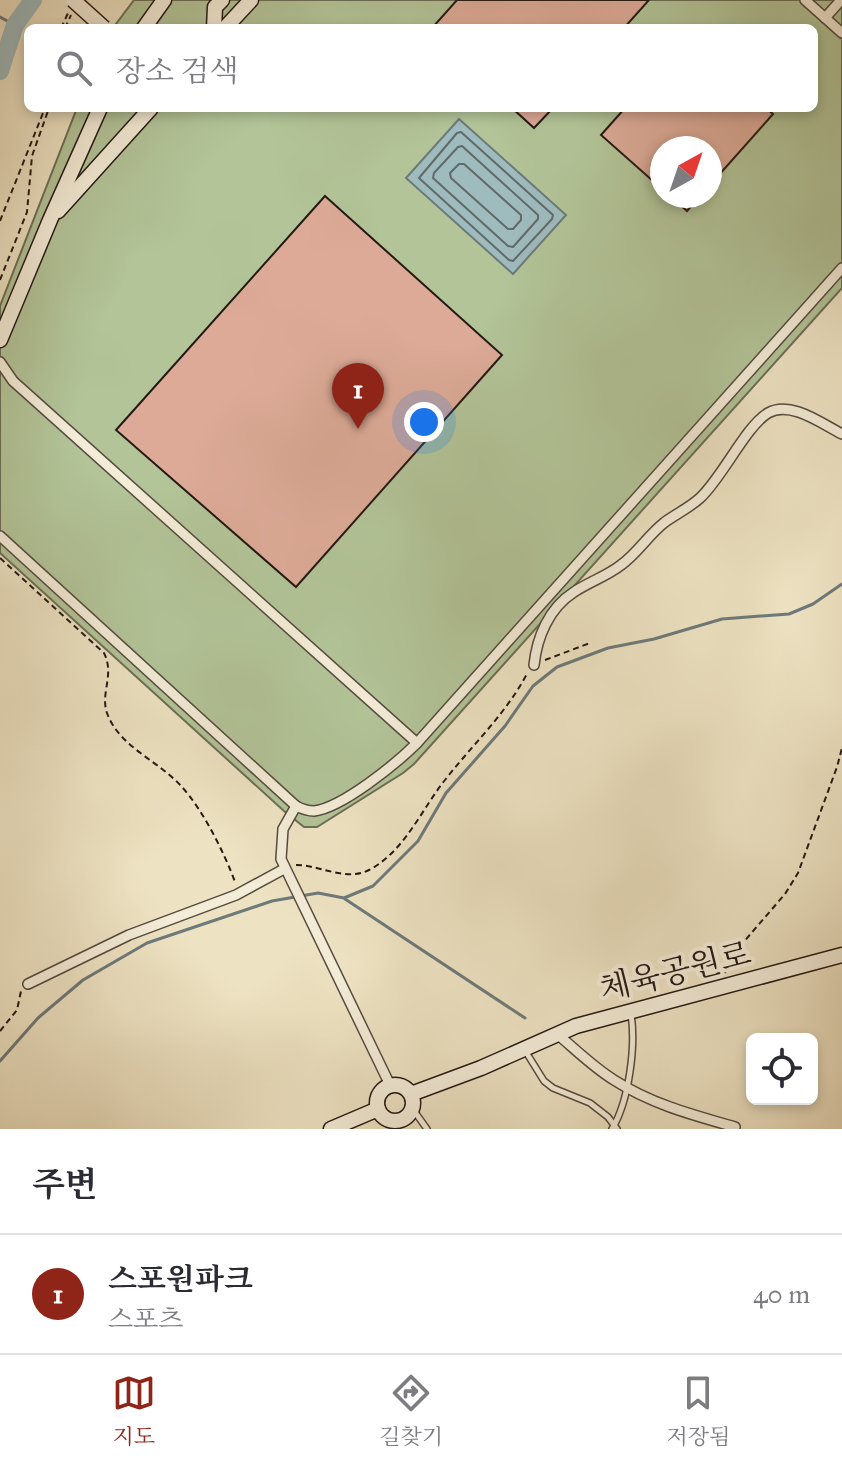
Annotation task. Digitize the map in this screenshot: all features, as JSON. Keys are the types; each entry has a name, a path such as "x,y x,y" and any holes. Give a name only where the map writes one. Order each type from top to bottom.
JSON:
{"main road":[{"path":"146,24 164,0"},
{"path":"214,24 215,7 222,0"},
{"path":"229,24 251,0"},
{"path":"71,6 98,24"},
{"path":"0,340 98,112"},
{"path":"50,220 147,112"},
{"name":"체육공원로","path":"412,1101 556,1033 842,955"},
{"path":"390,1085 402,1086 412,1101 408,1115 401,1124 385,1118 378,1109 377,1101 380,1093 390,1085"},
{"path":"331,1129 378,1109"}],"street":[{"path":"805,0 842,33"},
{"path":"825,18 841,0"},
{"path":"0,536 296,806 307,811 318,811 386,771 417,743 842,268"},
{"path":"0,362 13,381 417,743"},
{"path":"534,665 536,644 558,608 573,593 626,562 665,522 703,496 768,413 794,410 842,434"},
{"path":"296,806 283,829 280,846 286,872 390,1085"},
{"path":"28,984 129,935 286,872"},
{"path":"556,1033 600,1071 626,1087 678,1110 737,1128"}],"lane":[{"path":"614,1128 624,1107 632,1032 631,1012"},
{"path":"523,1048 544,1081 553,1088 590,1103 608,1117 614,1128"},
{"path":"412,1101 427,1129"}],"path":[{"path":"0,221 45,112"},
{"path":"0,280 27,212 32,156 46,112"},
{"path":"0,558 104,653 110,665 106,712 139,752 183,787 225,853 235,884 241,892"},
{"path":"286,872 295,865 354,874 369,870 410,833 444,781 492,726 534,665 590,643"},
{"path":"724,987 725,969 735,952 785,894 798,873 842,748"},
{"path":"0,1031 17,1010 19,992 28,984"}],"green space":[{"path":"134,0 842,0 842,288 403,773 317,827 304,827 0,553 0,306 75,112 818,112 818,24 116,24"}],"water":[{"path":"459,119 566,215 513,274 406,178"}],"building":[{"path":"457,0 649,0 628,24 436,24"},
{"path":"516,112 549,112 534,128"},
{"path":"621,112 773,114 722,171 722,136 650,136 650,178 601,135"},
{"path":"325,196 502,355 296,587 116,430"}],"waterway":[{"path":"0,71 15,25 33,0"},
{"path":"0,17 15,25"},
{"path":"0,1061 38,1018 83,980 147,943 272,901 318,893 344,898 373,886 418,841 446,793 505,726 533,686 557,667 608,648 654,639 722,619 789,614 813,604 842,584"},
{"path":"345,899 525,1018"}],"place":[{"name":"스포원파크","path":"358,429"}]}
